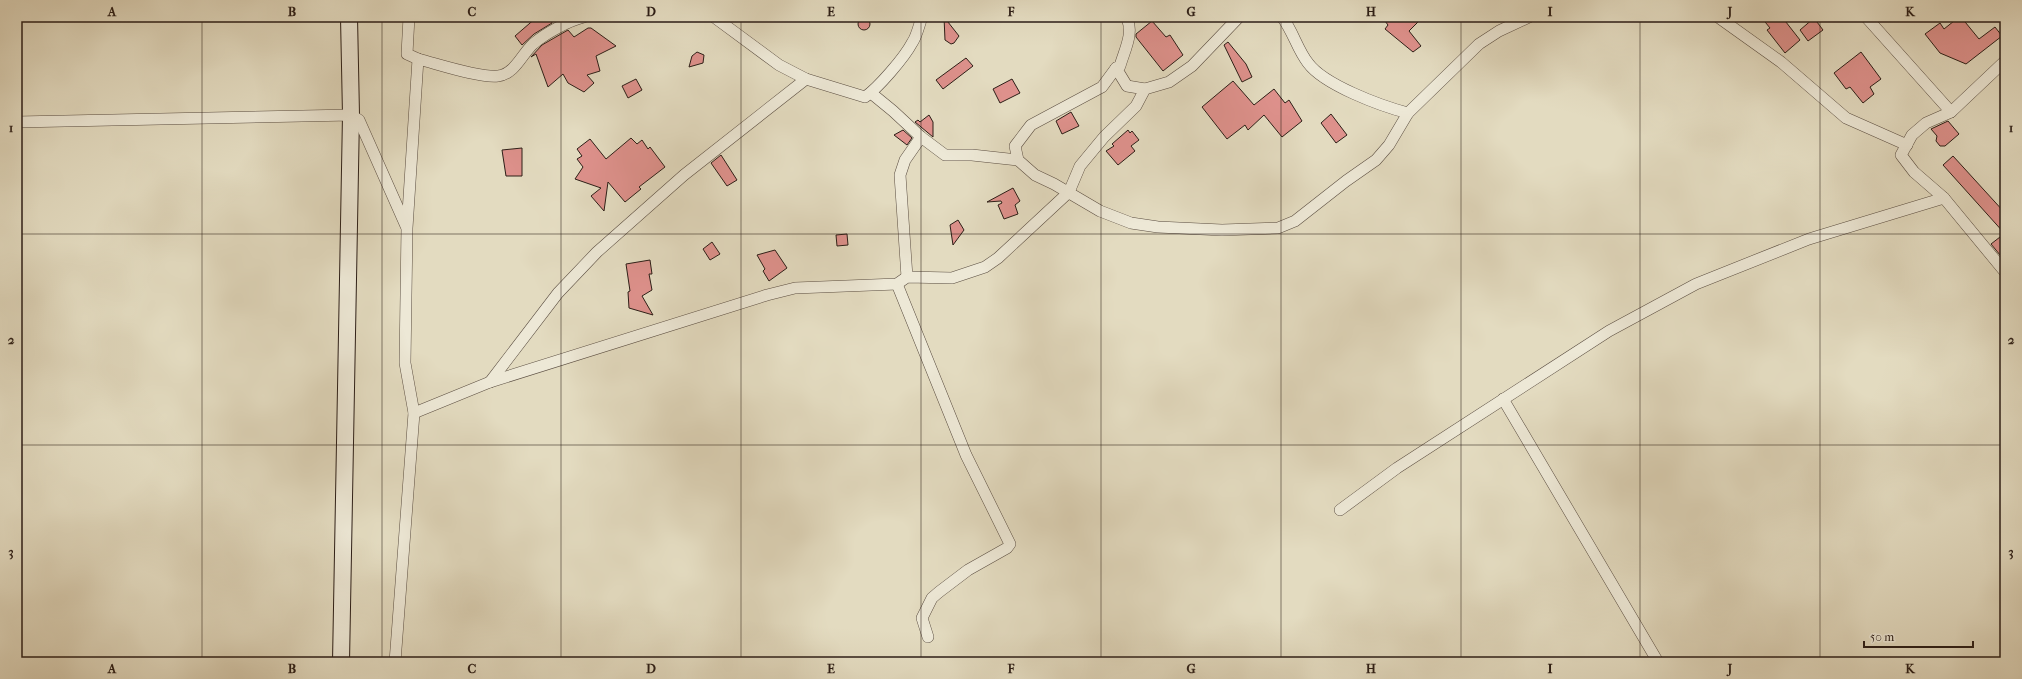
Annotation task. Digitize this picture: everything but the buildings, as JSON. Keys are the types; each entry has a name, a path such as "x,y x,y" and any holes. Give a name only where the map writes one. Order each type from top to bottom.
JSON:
{"street":[{"path":"341,662 351,115 349,17"},
{"path":"410,17 407,54 418,59 476,73 497,76 505,74 541,38 584,17"},
{"path":"714,17 779,65 806,79 865,96 870,93 913,43 922,17"},
{"path":"1018,160 1015,146 1031,125 1102,87 1116,68 1120,66 1128,39 1130,25 1126,17"},
{"path":"1116,68 1127,86 1145,89 1169,82 1192,66 1239,17"},
{"path":"1282,17 1308,63 1319,75 1385,107 1408,113"},
{"path":"870,93 893,110 921,137 945,155 972,154 1018,160 1035,175 1069,192 1100,211 1130,223 1222,230 1278,228 1295,221 1346,181 1376,160 1390,145 1408,113 1479,44 1499,31 1529,17"},
{"path":"1718,17 1781,62 1846,118 1907,145"},
{"path":"1866,17 1951,112"},
{"path":"395,662 414,412 405,363 407,228 418,59"},
{"path":"2005,61 1951,112 1926,123 1912,135 1902,155 1914,172 1944,198 2005,272"},
{"path":"490,382 558,293 597,252 684,175 806,79"},
{"path":"414,412 490,382 767,295 795,288 897,284 907,277 952,278 984,267 1023,236 1069,192 1080,166 1104,137 1136,106 1145,89"},
{"path":"17,122 351,115 359,120 407,228"},
{"path":"907,277 900,175 905,160 921,137"},
{"path":"1340,510 1397,468 1609,331 1696,284 1809,239 1944,198"},
{"path":"897,284 966,455 1010,544 1007,548 968,570 932,598 922,618 928,637"},
{"path":"1503,399 1658,662"}]}
